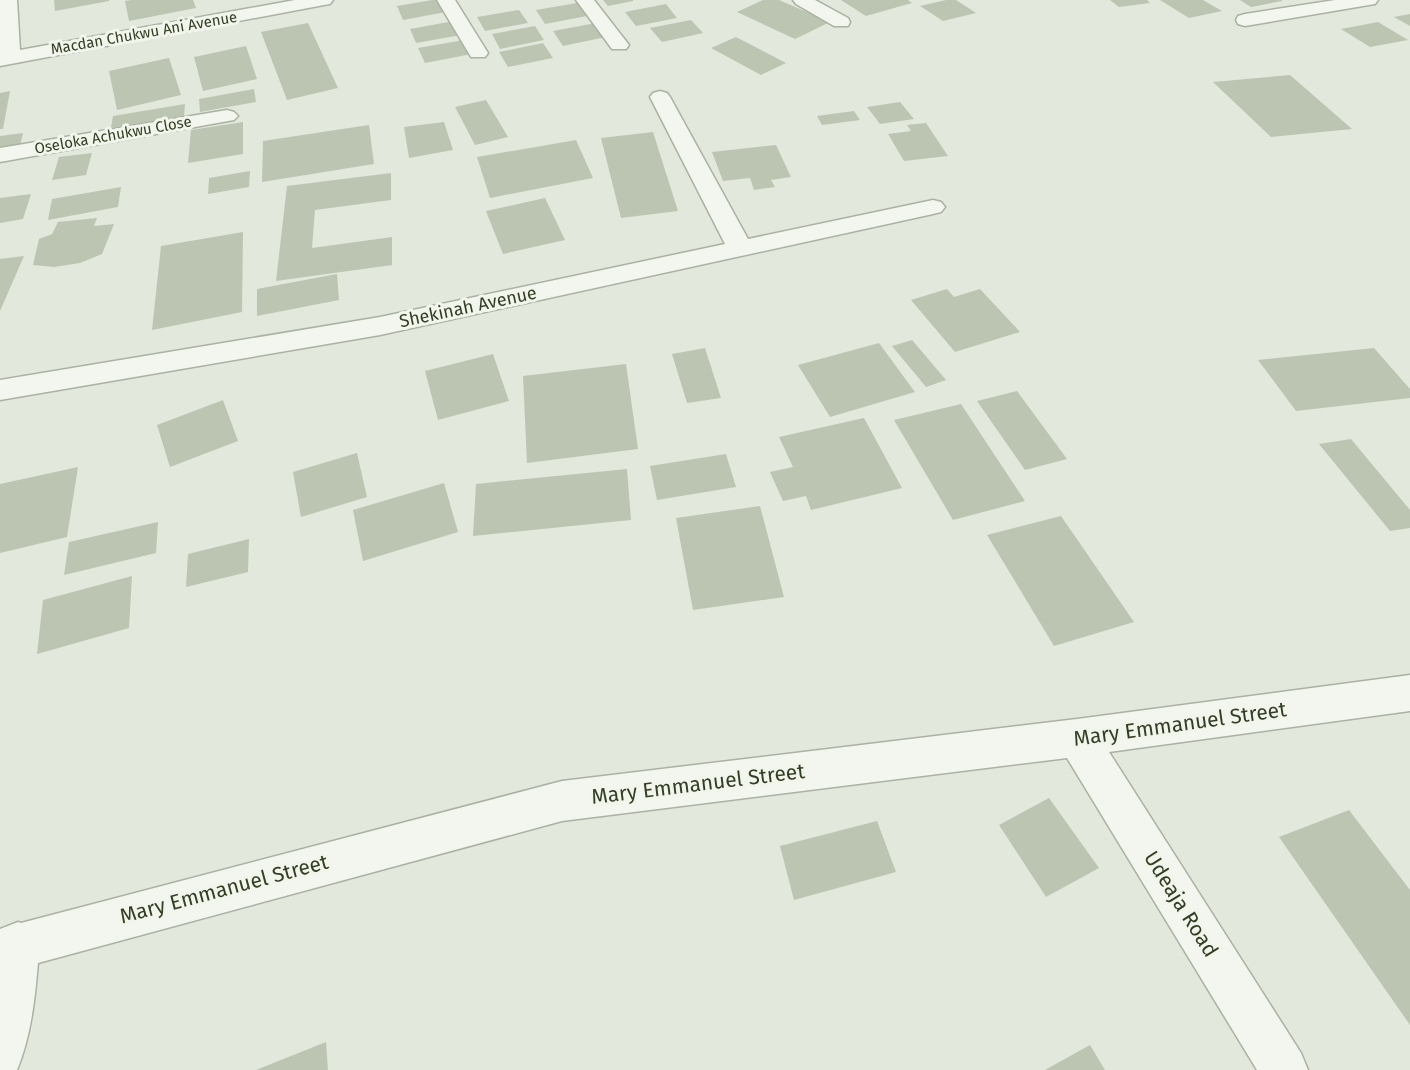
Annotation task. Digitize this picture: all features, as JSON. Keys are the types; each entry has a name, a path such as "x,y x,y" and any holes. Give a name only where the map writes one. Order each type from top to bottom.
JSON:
{"street":[{"path":"6,59 8,0"},
{"path":"223,0 231,18"},
{"name":"Macdan Chukwu Ani Avenue","path":"6,59 324,0"},
{"path":"446,0 478,53"},
{"path":"585,0 619,45"},
{"path":"802,0 841,22"},
{"path":"1245,20 1369,0"},
{"path":"660,98 740,248"},
{"name":"Oseloka Achukwu Close","path":"0,155 227,116"},
{"name":"Shekinah Avenue","path":"0,390 380,326 933,207"},
{"name":"Mary Emmanuel Street","path":"9,948 562,801 1077,738 1410,693"},
{"name":"Udeaja Road","path":"1077,738 1284,1070"},
{"path":"0,1054 11,1005 9,948"}],"building":[{"path":"54,0 109,0 109,1 55,11"},
{"path":"193,0 196,8 129,21 125,1"},
{"path":"440,0 446,12 403,20 397,6"},
{"path":"603,0 633,0 633,1 608,6"},
{"path":"763,0 779,0 830,22 795,39 737,12"},
{"path":"841,0 908,0 912,3 866,16"},
{"path":"956,0 976,13 943,21 920,6"},
{"path":"1110,0 1147,0 1150,3 1119,7"},
{"path":"1160,0 1203,0 1222,11 1189,18"},
{"path":"1240,0 1282,0 1282,1 1251,7"},
{"path":"577,3 587,16 545,24 536,10"},
{"path":"666,4 677,18 636,26 625,12"},
{"path":"519,10 528,23 485,31 477,17"},
{"path":"1410,14 1410,26 1394,17"},
{"path":"691,20 703,33 662,42 650,28"},
{"path":"454,21 461,35 416,43 410,29"},
{"path":"1378,22 1408,40 1370,47 1341,29"},
{"path":"308,23 338,88 287,100 261,32"},
{"path":"596,23 606,37 563,46 553,31"},
{"path":"535,26 544,40 500,49 492,34"},
{"path":"736,37 786,63 761,75 711,48"},
{"path":"464,40 472,54 425,63 418,48"},
{"path":"543,43 553,58 508,67 499,52"},
{"path":"246,46 257,79 203,91 194,57"},
{"path":"169,58 181,95 117,110 109,71"},
{"path":"1290,75 1352,129 1271,137 1213,82"},
{"path":"254,89 256,102 200,112 199,99"},
{"path":"10,91 3,129 0,129 0,93"},
{"path":"486,100 508,137 475,145 455,107"},
{"path":"900,102 914,119 880,124 867,107"},
{"path":"185,104 184,116 111,128 113,116"},
{"path":"854,111 860,120 822,125 817,116"},
{"path":"243,122 243,154 188,163 191,130"},
{"path":"444,122 453,150 409,158 404,127"},
{"path":"926,123 948,156 904,161 888,134 911,131 907,125"},
{"path":"369,125 374,164 262,182 263,141"},
{"path":"653,132 678,211 621,218 601,138"},
{"path":"23,133 20,146 0,149 0,136"},
{"path":"576,140 593,178 490,198 477,157"},
{"path":"776,145 791,177 771,180 775,187 754,190 750,178 723,181 712,152"},
{"path":"92,153 86,175 52,180 59,157"},
{"path":"250,171 249,187 208,194 209,178"},
{"path":"391,173 391,200 315,210 312,248 392,237 392,265 276,281 287,186"},
{"path":"121,187 118,207 48,220 52,199"},
{"path":"31,194 23,219 0,223 0,198"},
{"path":"545,198 565,240 503,254 486,211"},
{"path":"97,218 94,226 114,224 102,254 80,263 54,267 33,265 39,239 52,234 58,222"},
{"path":"243,232 242,312 152,330 161,246"},
{"path":"24,256 0,311 0,259"},
{"path":"337,274 339,300 257,316 257,289"},
{"path":"947,289 954,297 980,289 1020,332 955,352 911,300"},
{"path":"912,340 946,380 926,387 892,346"},
{"path":"879,343 915,392 830,417 798,365"},
{"path":"705,348 721,398 687,403 672,354"},
{"path":"1374,348 1410,389 1410,398 1296,411 1258,360"},
{"path":"493,354 509,401 438,420 425,371"},
{"path":"626,364 638,449 527,463 523,376"},
{"path":"1017,391 1067,459 1025,470 977,401"},
{"path":"223,400 238,441 170,467 157,425"},
{"path":"961,404 1025,501 953,520 894,420"},
{"path":"864,418 902,488 811,510 806,496 783,501 770,472 793,467 779,437"},
{"path":"1351,439 1410,510 1410,528 1390,531 1319,444"},
{"path":"357,453 367,497 301,517 293,472"},
{"path":"726,454 736,487 657,500 650,466"},
{"path":"78,467 67,537 0,553 0,484"},
{"path":"627,469 631,520 473,536 476,484"},
{"path":"444,483 458,532 363,561 353,510"},
{"path":"760,506 784,597 693,610 676,518"},
{"path":"1061,516 1134,622 1054,646 987,535"},
{"path":"158,522 156,553 64,575 69,542"},
{"path":"249,539 248,572 186,587 188,554"},
{"path":"132,576 129,628 37,654 43,600"},
{"path":"1049,798 1099,868 1046,897 999,825"},
{"path":"1349,810 1410,890 1410,1025 1279,837"},
{"path":"877,821 896,872 794,900 780,846"},
{"path":"326,1042 328,1070 256,1070"},
{"path":"1090,1045 1105,1070 1045,1070"}]}
